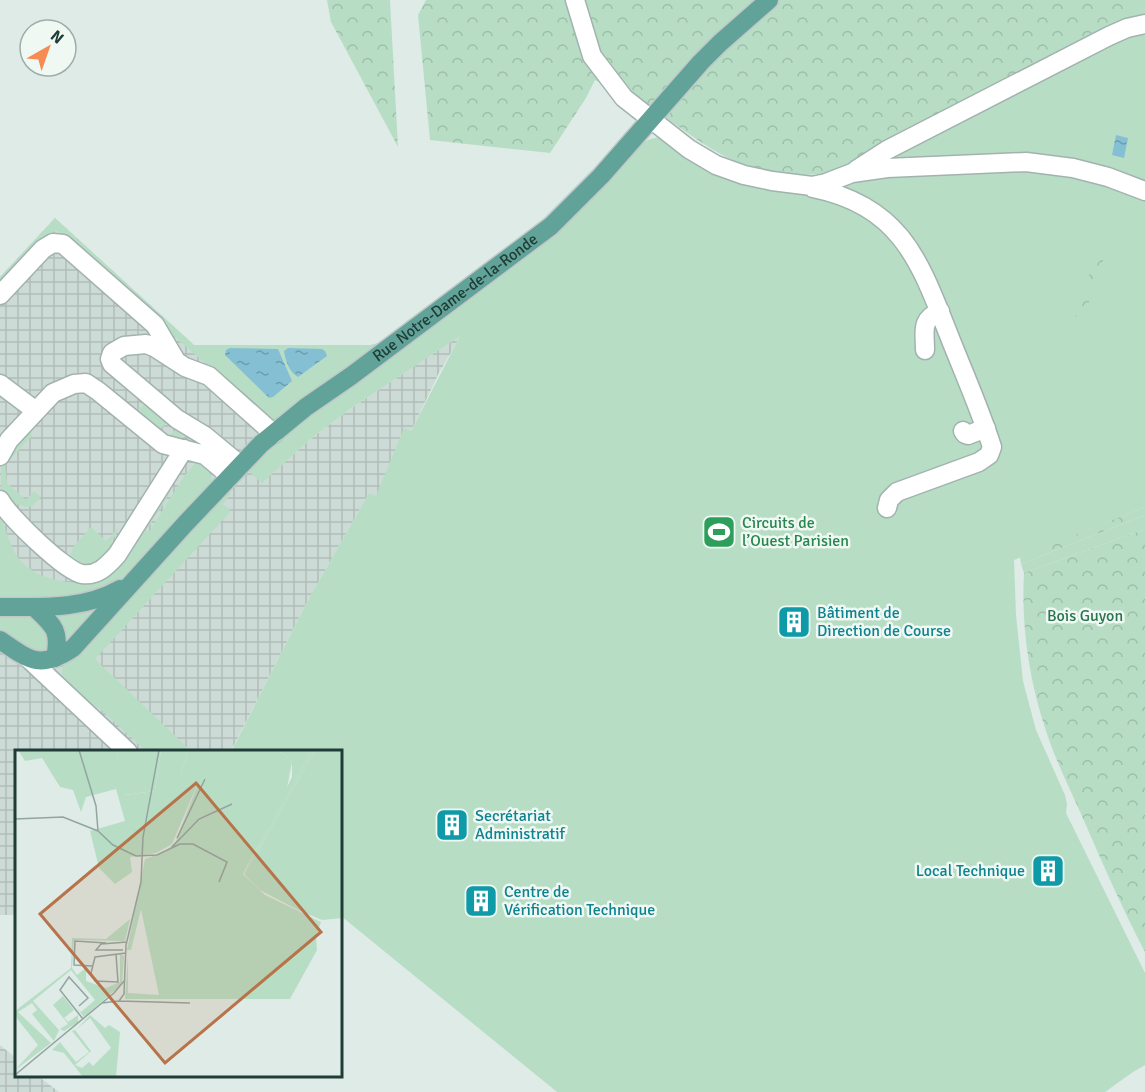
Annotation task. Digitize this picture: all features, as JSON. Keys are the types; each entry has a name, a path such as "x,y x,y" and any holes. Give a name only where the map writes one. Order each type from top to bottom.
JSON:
{"main road":[{"name":"Rue Notre-Dame-de-la-Ronde","path":"30,660 55,658 73,648 129,584 235,471 274,434 306,407 351,376 551,226 601,176 720,43 769,0"},
{"name":"Rue Notre-Dame-de-la-Ronde","path":"0,607 72,606 94,601 129,584"},
{"path":"34,607 56,631 59,641 55,658"},
{"path":"0,640 30,660"}],"street":[{"path":"575,0 592,56 624,98 689,149 716,165 758,179 800,185 855,201 885,220 916,258 993,448 986,457 897,492 889,500 887,508"},
{"path":"852,173 887,150 1109,36 1127,28 1145,24"},
{"path":"800,185 818,185 852,173 920,165 1026,162 1073,168 1108,177 1145,191"},
{"path":"0,295 43,249 53,243 63,244 155,324 177,363"},
{"path":"925,350 926,321 939,311"},
{"path":"235,471 205,436 177,419 112,364 110,357 115,351 124,346 146,344 154,347 177,363 209,376 274,434"},
{"path":"0,456 9,440 59,390 74,384 86,383 158,440 169,446 206,455 235,471"},
{"path":"0,384 36,411"},
{"path":"963,431 968,435 986,428"},
{"path":"0,500 17,522 68,568 80,574 95,573 104,568 117,555 184,449"},
{"path":"30,660 126,750"}],"shaded area":[{"path":"55,218 194,345 370,345 261,483 313,437 350,409 461,335 439,373 411,431 404,429 376,497 369,493 307,602 232,750 15,750 15,915 0,915 0,277"},
{"path":"0,1045 15,1057 15,1077 39,1077 59,1092 0,1092"}],"green space":[{"path":"327,0 390,0 398,147 331,22"},
{"path":"426,0 1139,0 1139,13 845,166 812,175 794,175 759,169 725,156 645,104 595,80 550,153 430,140 418,15"},
{"name":"Circuits de l’Ouest Parisien","path":"1139,0 1145,0 1145,507 1014,560 1016,615 1023,681 1036,730 1065,795 1066,813 1145,973 1145,1065 1105,1092 557,1092 342,917 342,750 232,750 307,602 369,493 376,496 404,428 411,431 460,336 350,409 313,437 262,483 247,470 275,442 640,144 660,137 707,164 841,188 840,186 851,179 845,166 1138,13"},
{"path":"55,218 194,345 370,345 382,342 278,421 273,422 56,230 0,290 0,277"},
{"path":"1097,252 1105,255 1083,319 1075,316"},
{"path":"149,401 178,430 185,441 209,446 212,449 167,438 176,429 168,422 159,430 139,413 138,409"},
{"path":"28,429 33,435 5,465 7,483 26,500 34,491 41,497 28,507 11,503 1,491 1,461"},
{"path":"198,460 210,474 211,485 123,580 85,600 0,601 0,513 14,551 32,570 51,579 93,582 164,490 170,493 146,531 149,532 184,476"},
{"path":"227,491 231,494 223,504 231,511 95,659 190,750 145,750 100,709 80,697 62,679 62,667"},
{"path":"1145,507 1145,515 1021,564 1020,557"},
{"path":"1145,515 1145,529 1024,573 1021,564"},
{"path":"91,527 106,541 119,527 104,559 89,570 71,559 70,555 73,547"},
{"name":"Bois Guyon","path":"1145,529 1145,952 1059,766 1046,731 1031,673 1025,633 1023,593 1024,573"},
{"path":"103,602 67,642 51,612"},
{"path":"0,611 26,614 44,624 50,649 44,652 31,650 0,634"}],"water":[{"path":"1116,135 1128,138 1124,158 1112,155"},
{"path":"230,348 278,349 292,381 269,398 225,355 226,350"},
{"path":"288,348 322,349 327,356 298,377 287,362 284,351"}],"place":[{"name":"Circuits de l’Ouest Parisien","path":"719,532"},
{"name":"Bâtiment de Direction de Course","path":"794,622"},
{"name":"Secrétariat Administratif","path":"452,825"},
{"name":"Local Technique","path":"1048,871"},
{"name":"Centre de Vérification Technique","path":"481,901"}]}
